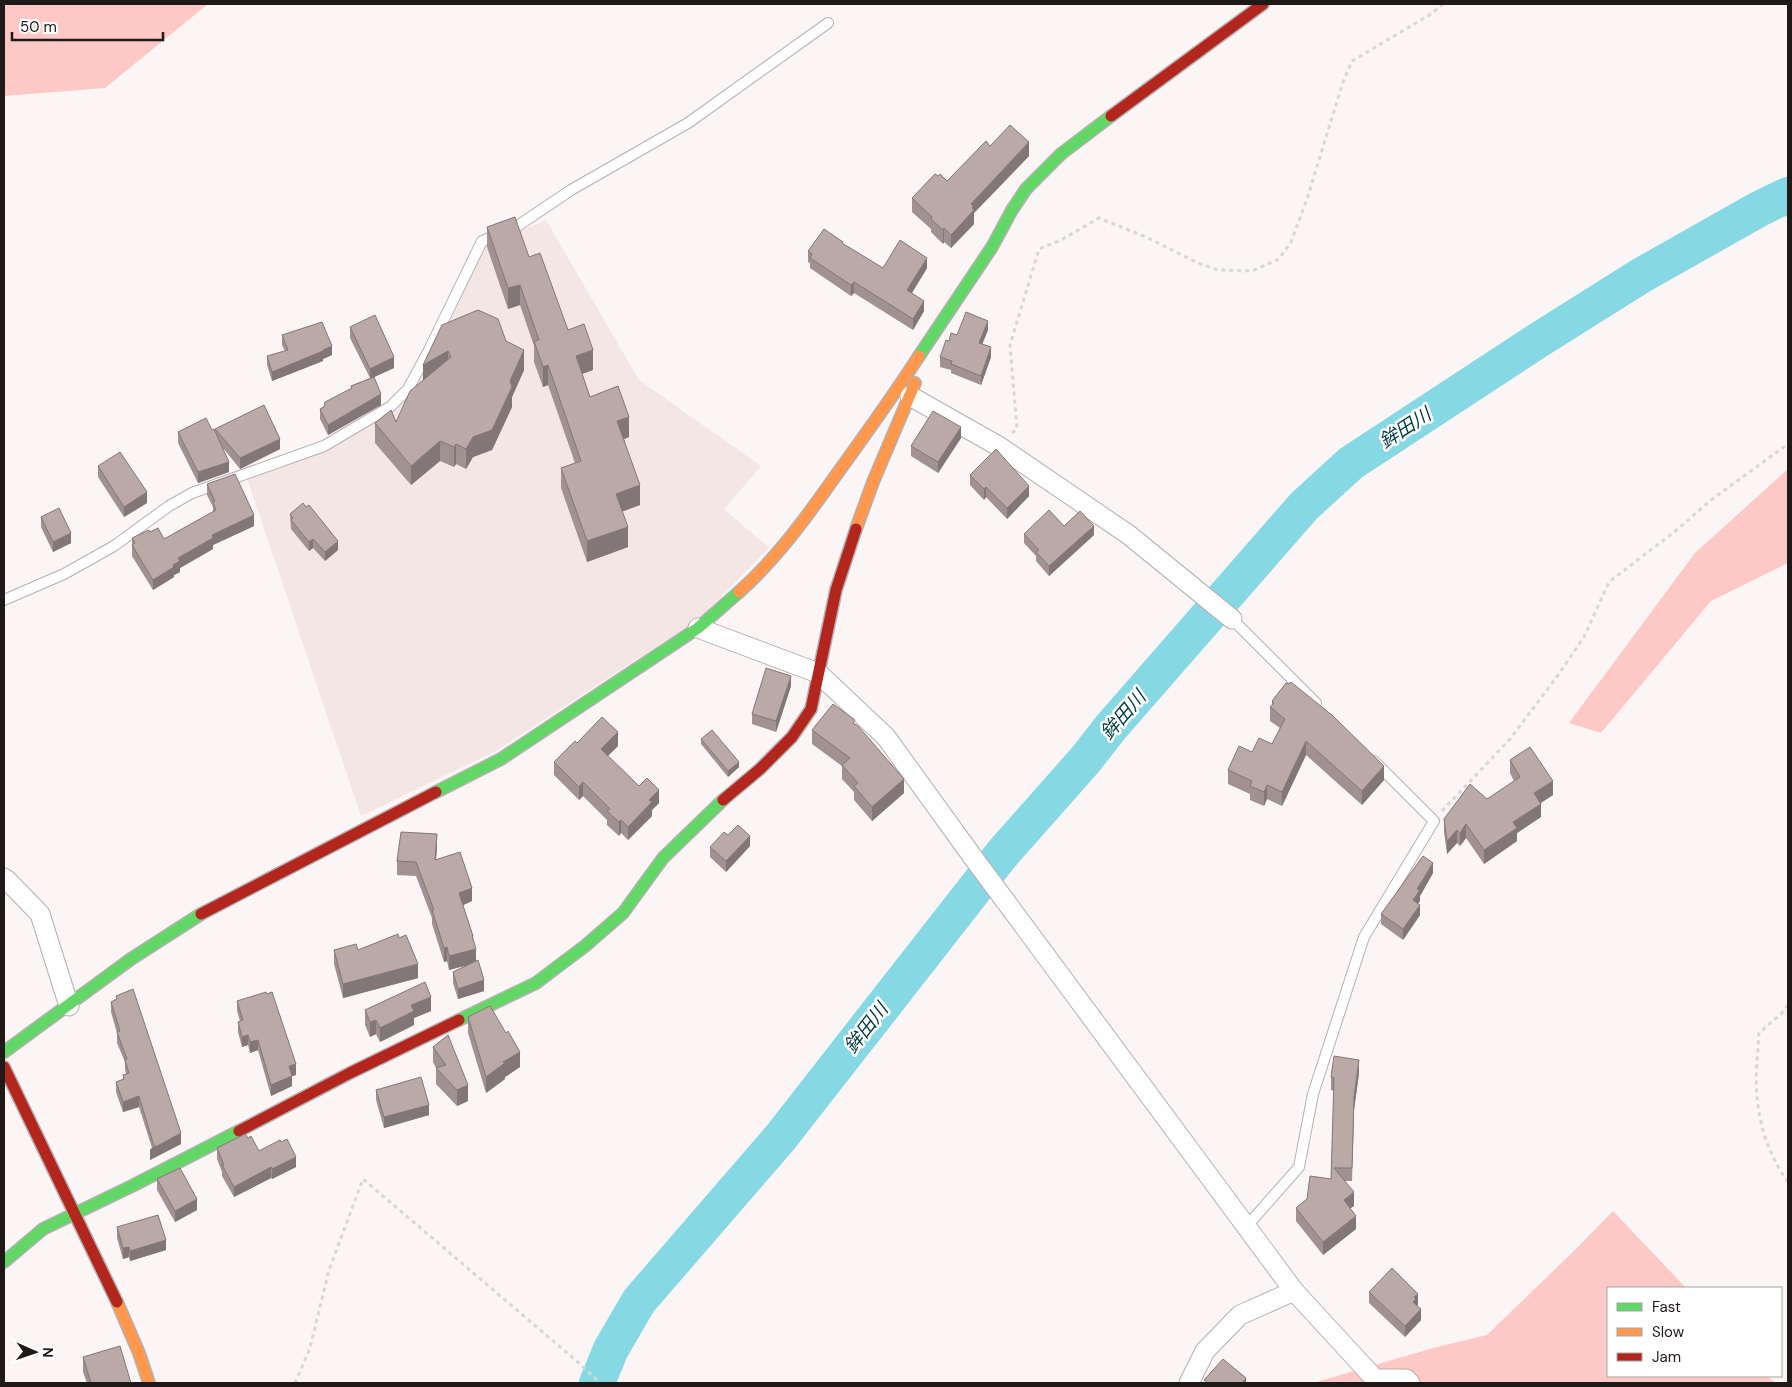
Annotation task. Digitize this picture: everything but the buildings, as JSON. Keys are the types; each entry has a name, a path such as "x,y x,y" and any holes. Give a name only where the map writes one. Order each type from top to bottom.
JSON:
{"street":[{"path":"4,1052 131,959 218,904 501,759 698,628 742,589 782,548 816,504 872,426 992,247 1006,218 1025,190 1051,162 1074,143 1263,4"},
{"path":"4,1262 42,1229 132,1186 350,1073 536,983 585,946 623,913 663,858 716,806 760,769 792,737 811,709 836,590 850,546 873,482 910,396 934,332"},
{"path":"910,396 1000,447 1129,535 1232,619"},
{"path":"698,628 818,673 886,737 1294,1291 1375,1381 1406,1379 1410,1383"},
{"path":"4,878 40,914 69,1006"},
{"path":"4,1067 131,1332 149,1383"},
{"path":"1189,1383 1205,1351 1240,1315 1294,1291"}],"lane":[{"path":"4,600 64,574 114,546 169,506 192,492 324,446 390,407 408,389 482,241 516,227 570,190 688,123 828,23"},
{"path":"1232,619 1322,710"},
{"path":"1247,1226 1299,1167 1313,1094 1364,937 1434,821 1364,751"}],"path":[{"path":"1000,447 1017,429 1010,345 1039,249 1061,240 1099,218 1146,237 1198,263 1218,270 1252,271 1279,258 1290,242 1308,199 1343,82 1352,61 1431,14 1443,4"},
{"path":"1434,821 1510,739 1556,678 1584,637 1609,582 1678,529 1711,500 1788,444"},
{"path":"1788,1006 1759,1033 1756,1095 1766,1140 1788,1182"},
{"path":"295,1383 310,1348 329,1270 363,1179 600,1383"}],"shaded area":[{"path":"4,4 208,4 105,88 4,96"},
{"path":"546,220 639,380 761,466 724,509 769,548 700,618 496,751 361,816 247,478 327,451 397,407 414,389 442,339 485,246"},
{"path":"1788,469 1788,563 1711,601 1601,733 1569,723 1695,553"},
{"path":"1613,1211 1685,1287 1607,1287 1607,1377 1769,1377 1775,1383 1313,1383 1437,1347 1487,1335"}],"waterway":[{"name":"鉾田川","path":"597,1383 611,1349 639,1301 780,1138 1002,854 1304,506 1351,463 1537,341 1642,275 1759,209 1788,195"}],"traffic: fast":[{"path":"919,356 992,247 1026,189 1061,154 1111,116"},
{"path":"436,792 501,759 698,628 739,592"},
{"path":"459,1020 536,983 585,946 623,913 663,858 723,800"},
{"path":"4,1052 131,959 201,914"},
{"path":"4,1262 43,1229 239,1131"}],"traffic: slow":[{"path":"739,592 766,566 801,523 919,356"},
{"path":"856,529 873,482 915,383"},
{"path":"117,1302 139,1353 149,1383"}],"traffic: jam":[{"path":"1111,116 1263,4"},
{"path":"723,800 760,769 792,737 811,709 836,590 856,529"},
{"path":"201,914 436,792"},
{"path":"239,1131 350,1073 459,1020"},
{"path":"4,1067 117,1302"}]}
